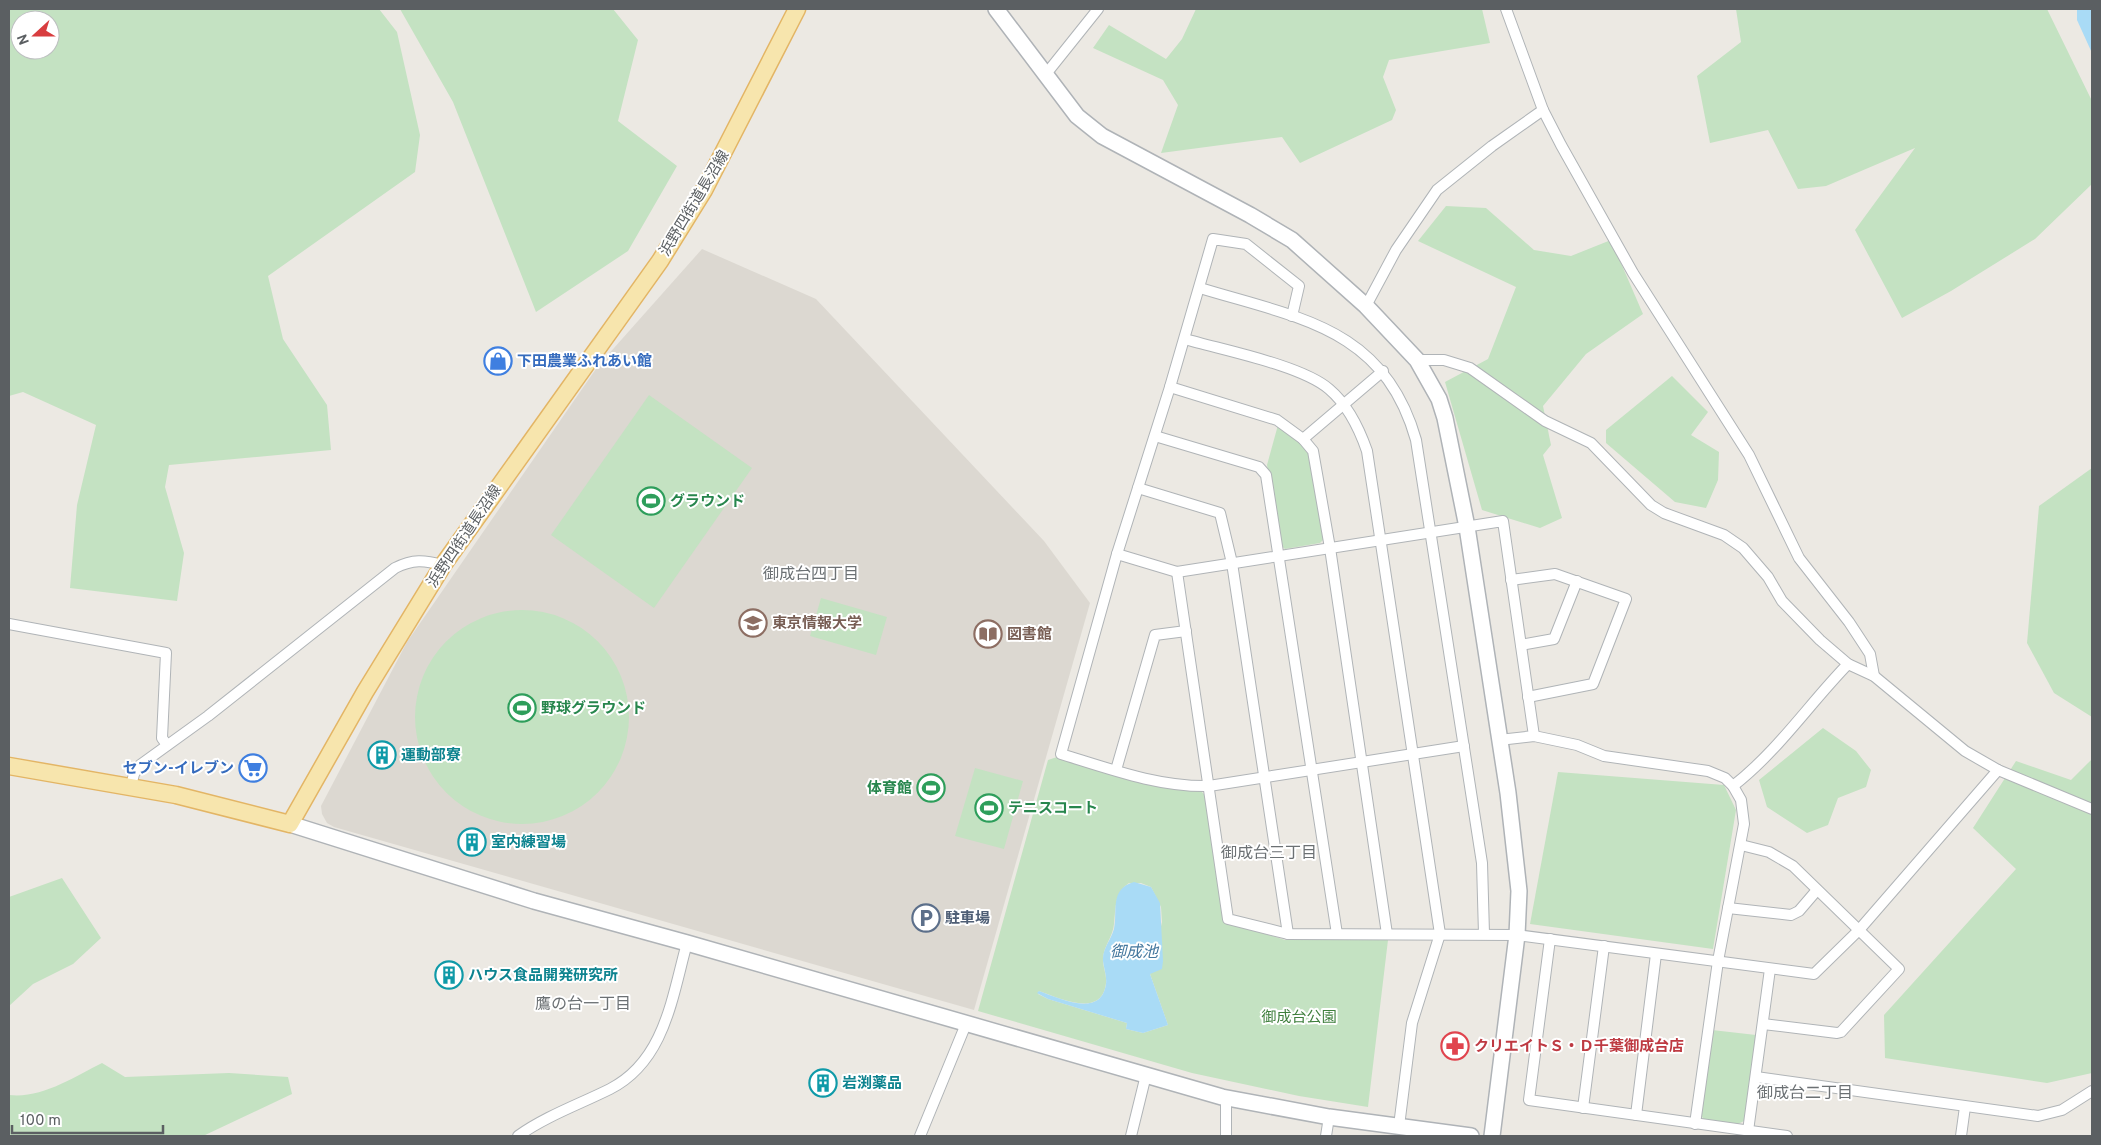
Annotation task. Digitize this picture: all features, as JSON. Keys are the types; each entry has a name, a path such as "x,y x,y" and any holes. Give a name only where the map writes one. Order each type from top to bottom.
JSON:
{"main road":[{"name":"浜野四街道長沼線","path":"290,824 365,692 443,564 660,260 704,190 730,144 796,9"},
{"path":"9,766 132,786 290,824"}],"street":[{"path":"996,9 1078,116 1102,136 1250,214 1292,240 1366,306 1417,360 1439,399 1445,418 1467,527 1515,844 1519,891 1517,935 1492,1136"},
{"path":"1046,74 1098,9"},
{"path":"1506,9 1543,110 1634,273 1749,455 1799,558 1849,622 1870,654 1874,676"},
{"path":"1366,306 1396,250 1437,190 1492,146 1543,110"},
{"path":"1292,316 1299,286 1246,244 1214,239 1185,340 1117,554 1062,754 1116,770 1183,786 1209,786 1464,746"},
{"path":"1200,288 1323,327 1354,344 1396,389 1409,415 1416,440 1431,532 1482,863 1484,934"},
{"path":"1185,340 1300,372 1329,389 1344,406 1359,430 1367,451 1440,934 1412,1023 1399,1126"},
{"path":"1417,360 1444,360 1470,368 1544,420 1591,443 1651,505 1664,512 1724,535 1743,548 1800,621 1848,664 1874,676 1965,751 1998,770 2092,809"},
{"path":"1304,439 1382,372"},
{"path":"1170,387 1277,420 1304,439 1313,451 1330,548 1387,934"},
{"path":"1155,436 1260,467 1264,470 1313,770 1337,934"},
{"path":"1138,488 1220,513 1232,563 1288,934"},
{"path":"1117,554 1177,572 1503,521 1534,736"},
{"path":"132,786 134,774 140,765 224,704 396,568 408,561 419,559 443,564"},
{"path":"1177,572 1228,920 1288,934 1517,935 1814,974 1858,930 1998,770"},
{"path":"1511,580 1555,574 1626,598 1593,684 1528,697"},
{"path":"1520,645 1554,639 1577,581"},
{"path":"9,624 166,653 162,738 167,746"},
{"path":"1116,770 1155,634 1186,631"},
{"path":"1733,786 1774,750 1820,693 1848,664"},
{"path":"1499,740 1534,736 1577,745 1604,756 1708,771 1725,778 1733,786 1744,811 1741,845 1718,961 1695,1124"},
{"path":"290,824 534,901 687,942 1226,1098 1329,1117 1471,1136"},
{"path":"1741,845 1781,857 1899,969 1846,1029 1837,1033 1763,1024"},
{"path":"1728,908 1791,915 1799,911 1817,890"},
{"path":"1550,939 1530,1100 1787,1136"},
{"path":"518,1136 625,1081 647,1060 660,1037 687,942"},
{"path":"1583,1108 1604,946"},
{"path":"1636,1115 1656,954"},
{"path":"1748,1131 1770,969"},
{"path":"920,1136 966,1024"},
{"path":"1133,1136 1146,1075"},
{"path":"1756,1077 2023,1114 2049,1114 2073,1105 2092,1091"},
{"path":"1226,1098 1226,1136"},
{"path":"1960,1136 1965,1107"},
{"path":"1326,1136 1329,1117"}],"shaded area":[{"name":"東京情報大学","path":"702,249 816,299 1044,541 1090,603 974,1010 334,827 327,823 322,814 321,806 407,642 598,366"}],"green space":[{"path":"9,9 379,9 397,32 420,135 415,172 268,276 283,339 327,405 331,450 169,465 165,487 184,553 177,601 70,588 77,505 96,425 23,392 9,396"},
{"path":"400,9 613,9 638,40 618,121 677,166 628,251 536,312 453,102"},
{"path":"1196,9 1482,9 1490,43 1389,60 1383,77 1396,110 1392,120 1300,163 1282,137 1161,153 1178,105 1163,80 1093,48 1109,25 1166,59 1182,39"},
{"path":"1736,9 2047,9 2092,101 2092,184 2035,239 1951,291 1902,318 1855,230 1915,148 1826,186 1798,189 1768,130 1710,143 1697,76 1741,42"},
{"path":"1446,206 1486,208 1534,250 1571,256 1611,240 1643,314 1586,354 1543,406 1551,445 1543,455 1562,518 1540,528 1482,510 1445,382 1488,359 1516,287 1418,241"},
{"path":"1672,376 1708,412 1691,435 1719,452 1718,480 1706,508 1675,502 1606,443 1606,430"},
{"name":"グラウンド","path":"649,395 752,468 654,608 551,535"},
{"path":"1278,425 1287,428 1309,451 1325,538 1320,543 1285,549 1280,545 1267,465"},
{"path":"2092,468 2092,717 2054,693 2027,643 2039,506"},
{"path":"821,598 887,617 876,655 810,636"},
{"name":"野球グラウンド","path":"522,610 553,615 572,623 590,635 604,649 616,667 624,686 629,717 624,748 616,767 604,785 590,799 572,811 553,819 522,824 491,819 472,811 454,799 440,785 428,767 420,748 415,717 420,686 428,667 440,649 454,635 472,623 491,615"},
{"path":"1823,728 1856,751 1871,770 1866,787 1838,798 1828,825 1807,833 1767,807 1759,780"},
{"name":"御成台公園","path":"1057,757 1200,790 1205,795 1224,921 1285,940 1388,940 1368,1107 1299,1096 1192,1073 978,1011 1048,760","holes":["1129,883 1141,883 1151,887 1161,907 1162,922 1150,974 1168,1025 1143,1033 1126,1029 1127,1023 1048,999 1038,994 1039,991 1078,1003 1088,1003 1097,1000 1103,994 1106,983 1103,955 1112,933 1118,896"]},
{"path":"2092,759 2092,1073 2047,1083 1885,1058 1884,1015 2016,869 1973,828 2016,761 2071,780"},
{"name":"テニスコート","path":"975,768 1023,781 1004,849 955,836"},
{"path":"1558,772 1724,785 1736,810 1713,949 1530,924"},
{"path":"62,878 101,938 73,964 33,984 9,1006 9,897"},
{"path":"1712,1030 1756,1035 1746,1120 1738,1124 1704,1120 1701,1115"},
{"path":"102,1063 125,1077 229,1073 288,1077 292,1094 203,1136 9,1136 9,1095 33,1094 57,1086"}],"water":[{"path":"2077,9 2092,9 2092,53 2077,20"},
{"name":"御成池","path":"1134,882 1151,887 1160,903 1162,969 1150,974 1168,1025 1143,1033 1126,1029 1127,1023 1048,999 1037,993 1039,991 1078,1003 1096,1001 1103,995 1106,975 1103,957 1114,929 1116,901 1121,890 1126,885"}],"place":[{"name":"下田農業ふれあい館","path":"498,361"},
{"name":"グラウンド","path":"651,501"},
{"name":"東京情報大学","path":"753,623"},
{"name":"図書館","path":"988,634"},
{"name":"野球グラウンド","path":"522,708"},
{"name":"運動部寮","path":"382,755"},
{"name":"セブン-イレブン","path":"253,768"},
{"name":"体育館","path":"931,788"},
{"name":"テニスコート","path":"989,808"},
{"name":"室内練習場","path":"472,842"},
{"name":"駐車場","path":"926,918"},
{"name":"ハウス食品開発研究所","path":"449,975"},
{"name":"クリエイトＳ・Ｄ千葉御成台店","path":"1455,1046"},
{"name":"岩渕薬品","path":"823,1083"}],"district":[{"name":"御成台四丁目","path":"811,573"},
{"name":"御成台三丁目","path":"1269,852"},
{"name":"鷹の台一丁目","path":"583,1003"},
{"name":"御成台二丁目","path":"1805,1092"}]}
